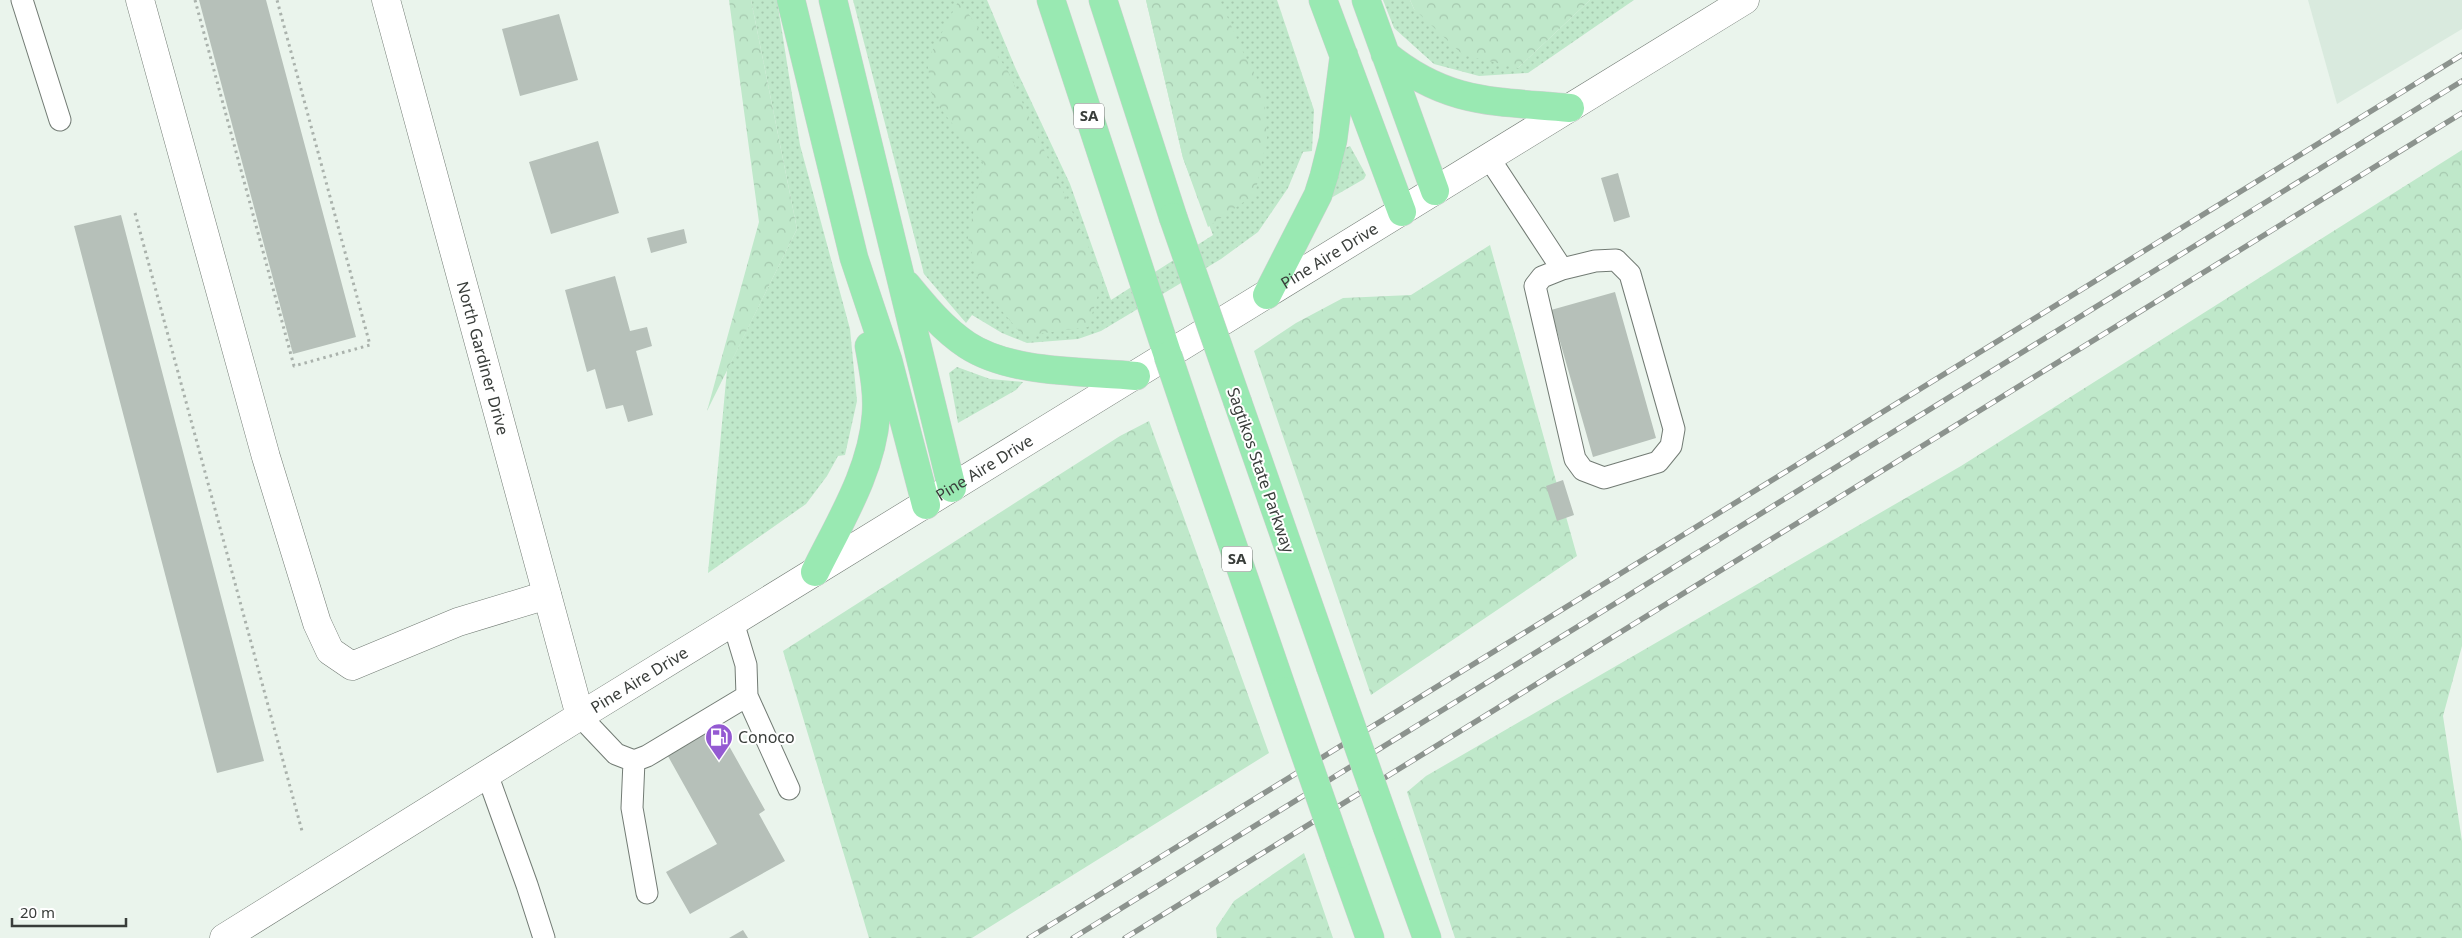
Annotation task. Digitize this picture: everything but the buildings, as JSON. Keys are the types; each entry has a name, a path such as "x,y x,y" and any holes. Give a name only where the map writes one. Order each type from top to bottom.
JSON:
{"highway":[{"path":"791,0 854,258 876,390 874,433 861,478 815,572"},
{"path":"833,0 952,488"},
{"name":"SA","path":"1051,0 1192,427 1370,938"},
{"name":"Sagtikos State Parkway","path":"1103,0 1173,217 1427,938"},
{"path":"1323,0 1402,212"},
{"path":"1366,0 1435,191"},
{"path":"1385,54 1406,72 1458,96 1480,100 1570,108"},
{"path":"1267,295 1318,195 1333,140 1344,55"},
{"path":"854,258 888,360 926,505"},
{"path":"902,279 936,319 967,345 984,354 1029,366 1136,376"}],"street":[{"path":"140,0 266,457 317,623 330,651 352,666 458,622 547,595"},
{"name":"North Gardiner Drive","path":"386,0 580,716"},
{"name":"Pine Aire Drive","path":"224,938 580,716 1745,0"}],"lane":[{"path":"22,0 60,120"},
{"path":"1489,158 1562,269"},
{"path":"1616,260 1630,274 1674,429 1671,446 1658,462 1604,478 1583,470 1575,459 1535,286 1542,277 1562,269 1595,261 1616,260"},
{"path":"733,622 746,665 747,696 789,788"},
{"path":"580,716 616,754 634,761 647,756 747,696"},
{"path":"634,761 632,808 647,892"},
{"path":"487,774 544,938"}],"path":[{"path":"195,0 294,366 370,346 277,0"},
{"path":"135,213 302,830"}],"shaded area":[{"path":"2308,0 2462,0 2462,29 2337,104"}],"green space":[{"path":"729,0 751,0 797,229 707,411 759,222"},
{"path":"751,0 777,0 800,145 850,329 857,401 845,455 838,456 827,476 806,504 708,573 727,370 797,229"},
{"path":"853,0 987,0 1015,67 1070,184 1111,300 1213,235 1183,158 1146,0 1277,0 1314,110 1312,151 1303,152 1288,188 1258,232 1221,259 1101,331 1078,339 1027,343 1002,333 972,315 966,323 924,274"},
{"path":"959,0 1008,71 1103,279 1088,327 1023,336 980,285 968,238 983,163 933,99 927,61"},
{"path":"1146,0 1220,0 1240,46 1264,92 1267,138 1255,194 1208,227 1183,158"},
{"path":"1383,0 1410,0 1414,9 1518,68 1590,0 1634,0 1528,73 1479,76 1434,64 1394,28"},
{"path":"1410,0 1590,0 1518,68 1463,55 1414,9"},
{"path":"1350,146 1366,175 1364,179 1331,198 1345,148"},
{"path":"2462,150 2462,646 2443,716 2462,841 2462,938 1455,938 1407,792 1426,776 1961,466"},
{"path":"1490,245 1577,556 1371,695 1254,351 1296,323 1343,298 1411,295"},
{"path":"957,367 990,379 1023,382 1016,390 958,423 949,373"},
{"path":"1149,421 1269,753 972,938 869,938 783,651 1120,436"},
{"path":"1304,853 1333,938 1217,938 1216,928 1234,901"}],"railway":[{"path":"1029,938 2462,55"},
{"path":"1073,938 2462,81"},
{"path":"1125,938 2462,113"}],"place":[{"name":"Conoco","path":"719,761"}]}
